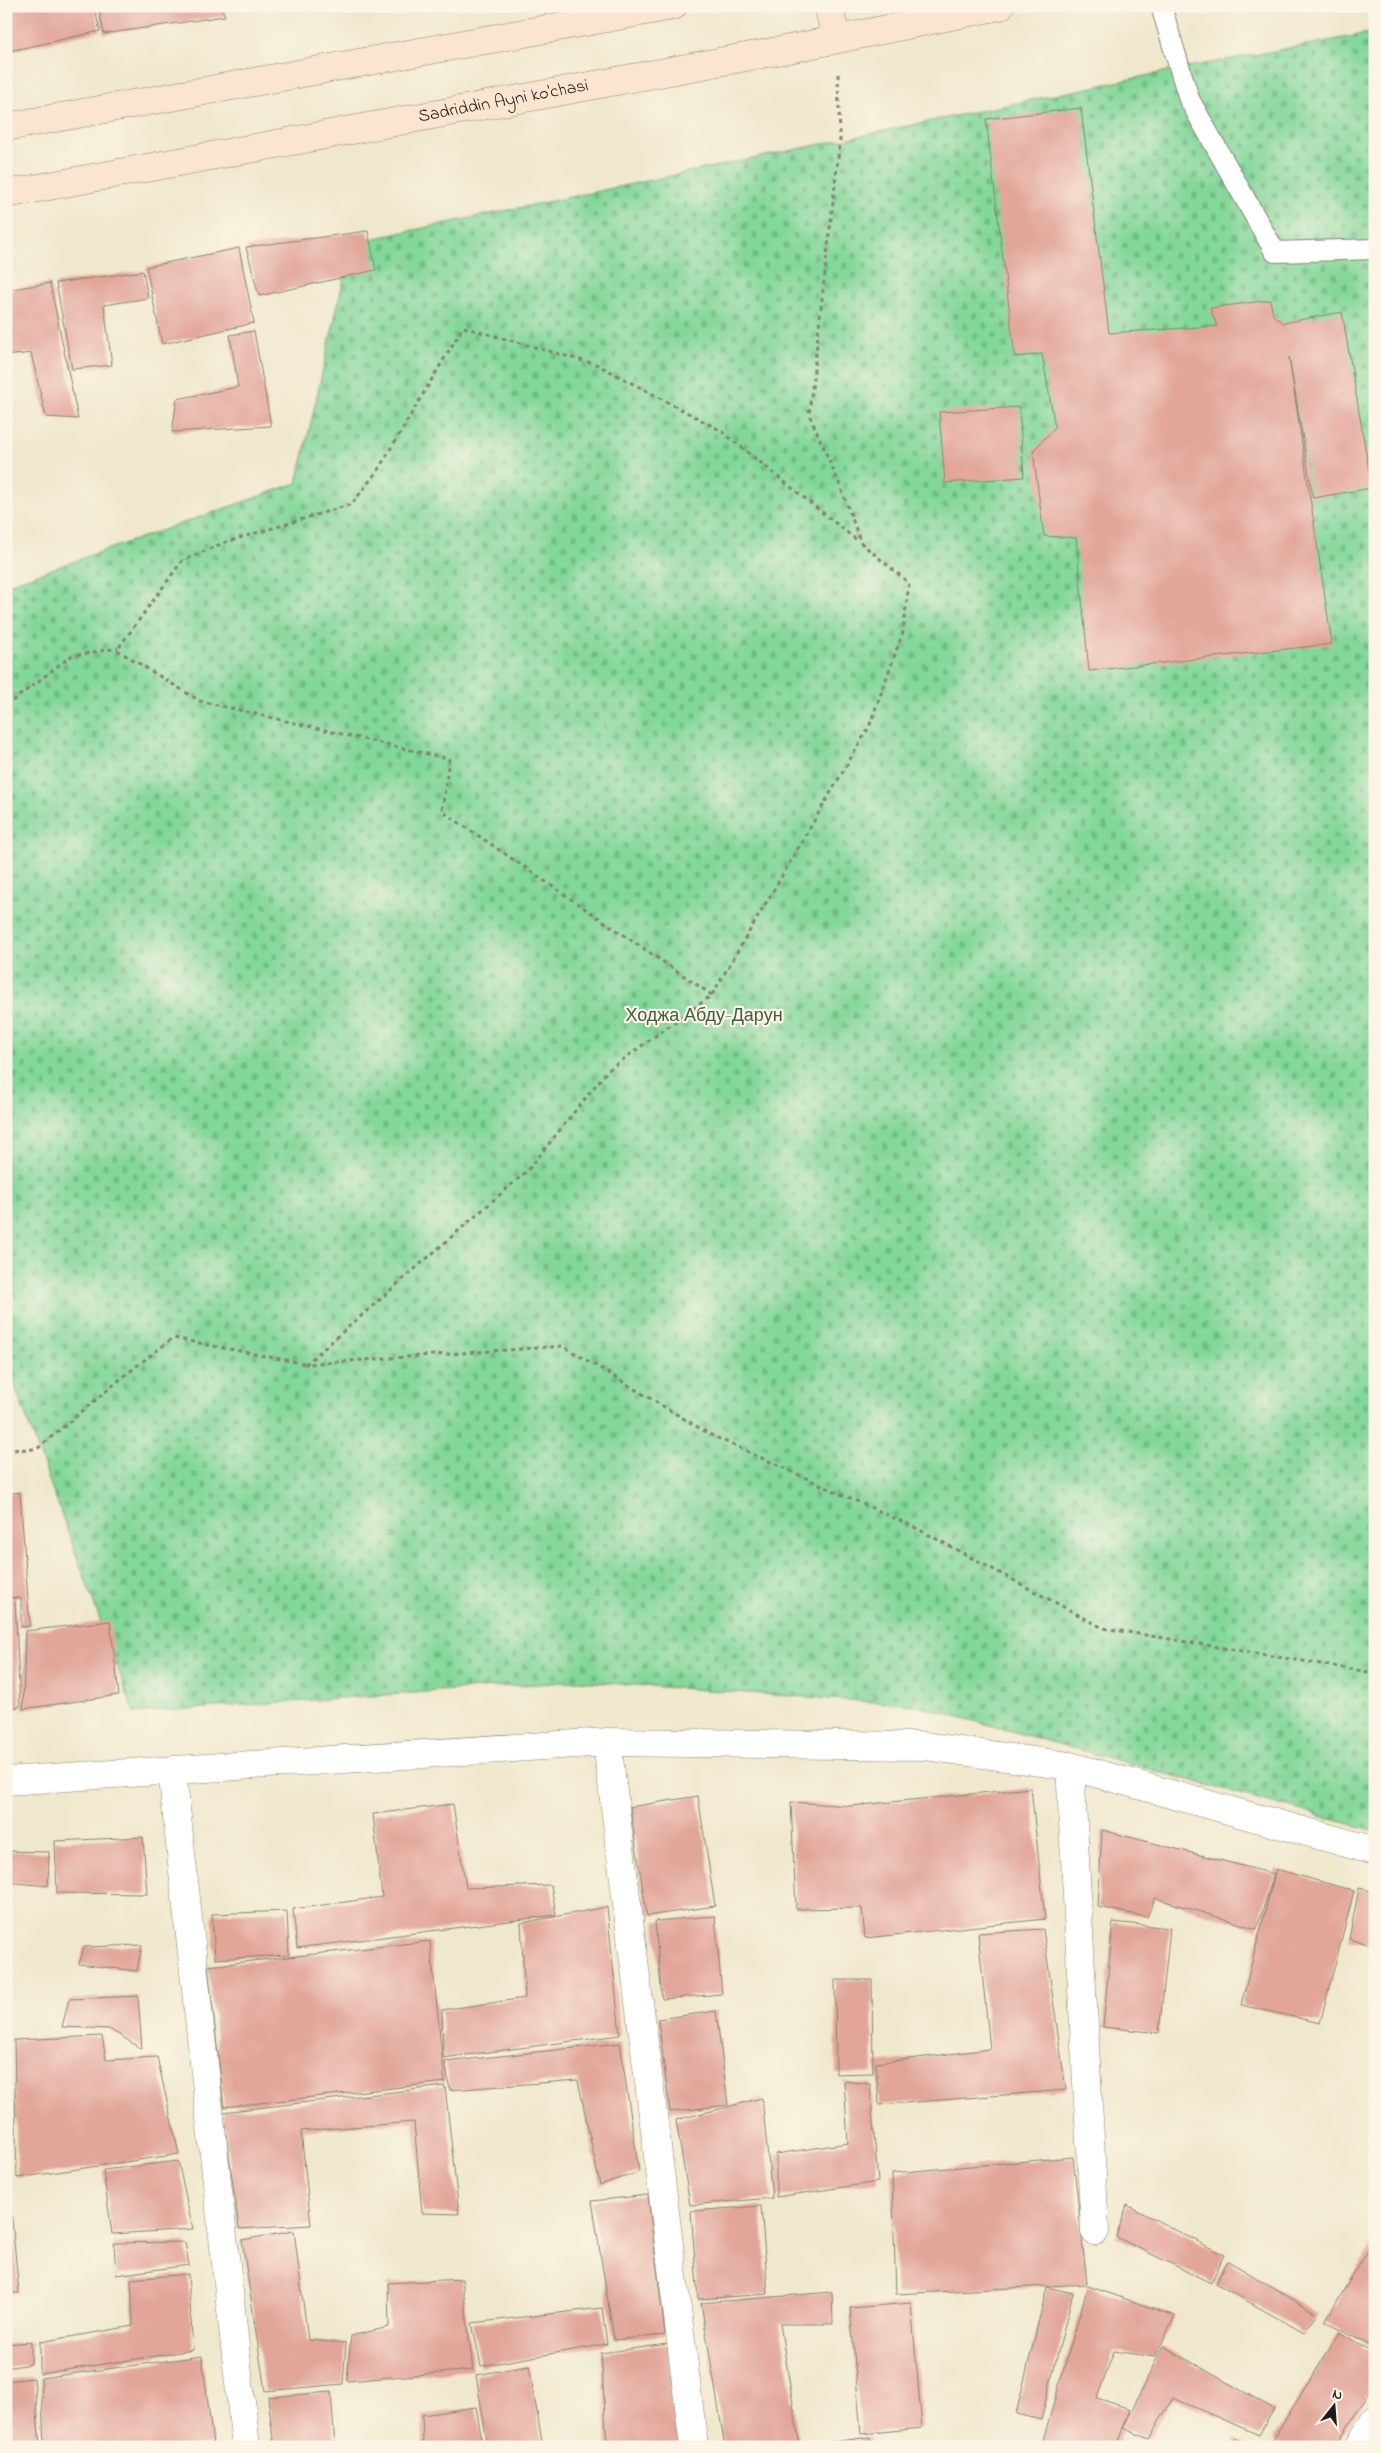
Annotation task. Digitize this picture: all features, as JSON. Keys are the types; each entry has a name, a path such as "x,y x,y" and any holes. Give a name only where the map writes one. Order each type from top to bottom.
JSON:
{"main road":[{"path":"6,127 673,6"},
{"path":"828,6 837,39"},
{"name":"Sadriddin Ayni ko'chasi","path":"6,194 837,39 1000,6"}],"street":[{"path":"607,1742 694,2447"},
{"path":"6,1781 607,1742 924,1746 1070,1766 1375,1851"},
{"path":"1070,1766 1095,2231"},
{"path":"172,1771 246,2447"},
{"path":"1359,2447 1375,2420"}],"lane":[{"path":"1160,6 1189,99 1275,252 1375,249"}],"path":[{"path":"837,39 840,140 809,414 839,483 860,543"},
{"path":"6,706 71,656 119,648 182,561 223,543 352,504 378,470 463,327 598,365 720,430 909,583 903,632 869,727 712,995 607,1071 528,1170 306,1364"},
{"path":"119,648 117,650 200,701 450,759 442,811 712,995"},
{"path":"6,1450 38,1449 124,1376 173,1338 306,1364 563,1346 711,1435 914,1526 1103,1628 1375,1673"}],"green space":[{"name":"Ходжа Абду-Дарун","path":"1375,32 1375,1831 916,1705 579,1681 134,1713 6,1362 6,585 297,483 352,243 1178,69"}],"building":[{"path":"6,6 94,6 100,31 6,52"},
{"path":"98,6 221,6 225,16 104,34"},
{"path":"1081,108 1109,333 1217,326 1210,308 1270,300 1273,315 1283,323 1342,312 1372,488 1313,498 1289,357 1332,644 1089,671 1076,538 1044,536 1033,451 1055,427 1042,354 1015,357 986,119"},
{"path":"368,231 376,270 259,296 246,247"},
{"path":"239,248 254,323 162,344 146,267"},
{"path":"143,271 148,298 104,305 112,365 72,369 56,283"},
{"path":"50,283 78,419 46,417 31,353 6,356 6,290"},
{"path":"254,331 271,426 172,432 177,399 238,387 230,335"},
{"path":"1019,407 1024,477 945,483 939,412"},
{"path":"20,1492 30,1626 21,1627 21,1598 6,1597 6,1494"},
{"path":"6,1598 15,1598 20,1707 6,1708"},
{"path":"110,1621 119,1695 23,1709 25,1631"},
{"path":"1031,1788 1045,1919 865,1938 862,1908 796,1909 791,1802 851,1806"},
{"path":"698,1796 715,1906 647,1916 630,1807"},
{"path":"453,1804 466,1888 551,1885 556,1915 297,1948 293,1909 382,1897 373,1814"},
{"path":"1102,1830 1274,1874 1257,1929 1155,1898 1147,1917 1098,1907"},
{"path":"143,1837 147,1894 57,1893 55,1841"},
{"path":"6,1851 49,1852 48,1886 6,1882"},
{"path":"1276,1869 1354,1891 1320,2023 1241,2005"},
{"path":"1359,1888 1375,1892 1375,1946 1349,1939"},
{"path":"607,1907 620,2035 443,2058 442,2010 525,1998 521,1923"},
{"path":"287,1911 289,1955 215,1959 212,1914"},
{"path":"715,1916 722,1994 662,1999 655,1921"},
{"path":"1113,1922 1170,1928 1159,2033 1103,2027"},
{"path":"1043,1929 1066,2090 879,2105 876,2063 990,2049 978,1933"},
{"path":"430,1941 445,2082 224,2107 208,1966"},
{"path":"142,1945 137,1971 79,1964 84,1947"},
{"path":"835,1980 872,1980 873,2073 836,2074"},
{"path":"138,1996 142,2049 109,2029 62,2027 69,1999"},
{"path":"716,2011 728,2105 670,2112 658,2019"},
{"path":"102,2036 106,2060 157,2057 179,2154 17,2178 14,2040"},
{"path":"620,2043 639,2172 600,2185 578,2080 450,2090 445,2062"},
{"path":"844,2081 870,2084 878,2182 776,2197 776,2154 848,2143"},
{"path":"445,2086 459,2214 422,2213 414,2122 301,2131 311,2225 239,2229 223,2112"},
{"path":"762,2098 772,2198 690,2205 676,2120"},
{"path":"1073,2157 1087,2284 896,2294 892,2173"},
{"path":"178,2161 193,2229 112,2234 103,2170"},
{"path":"6,2188 9,2189 19,2293 6,2293"},
{"path":"648,2195 665,2335 614,2340 592,2201"},
{"path":"1127,2205 1224,2255 1211,2283 1116,2237"},
{"path":"761,2206 768,2294 698,2299 691,2211"},
{"path":"294,2231 308,2340 346,2343 343,2384 265,2391 242,2240"},
{"path":"1375,2239 1375,2347 1325,2321"},
{"path":"185,2242 189,2265 116,2275 114,2243"},
{"path":"1228,2261 1318,2314 1304,2333 1215,2283"},
{"path":"188,2274 193,2350 40,2374 40,2342 133,2326 131,2279"},
{"path":"462,2279 473,2370 347,2381 351,2336 389,2327 388,2283"},
{"path":"1088,2286 1175,2316 1155,2357 1114,2351 1097,2398 1130,2409 1116,2447 1041,2447"},
{"path":"1047,2287 1073,2293 1041,2420 1016,2414"},
{"path":"832,2292 833,2324 780,2324 800,2447 725,2447 701,2303"},
{"path":"911,2303 922,2428 861,2434 850,2308"},
{"path":"602,2308 607,2344 481,2366 472,2323"},
{"path":"1340,2332 1375,2354 1375,2383 1335,2447 1285,2447 1273,2439"},
{"path":"31,2342 31,2364 6,2368 6,2344"},
{"path":"668,2344 683,2447 607,2447 601,2353"},
{"path":"1163,2346 1274,2409 1259,2435 1173,2398 1149,2439 1123,2428"},
{"path":"202,2356 213,2444 191,2447 44,2447 41,2378"},
{"path":"529,2366 543,2447 488,2447 476,2375"},
{"path":"34,2378 40,2447 6,2447 6,2381"},
{"path":"331,2392 335,2447 274,2447 268,2397"},
{"path":"476,2407 483,2447 423,2447 422,2415"},
{"path":"870,2437 870,2447 805,2447 805,2446"},
{"path":"1235,2438 1249,2447 1232,2447"}]}
